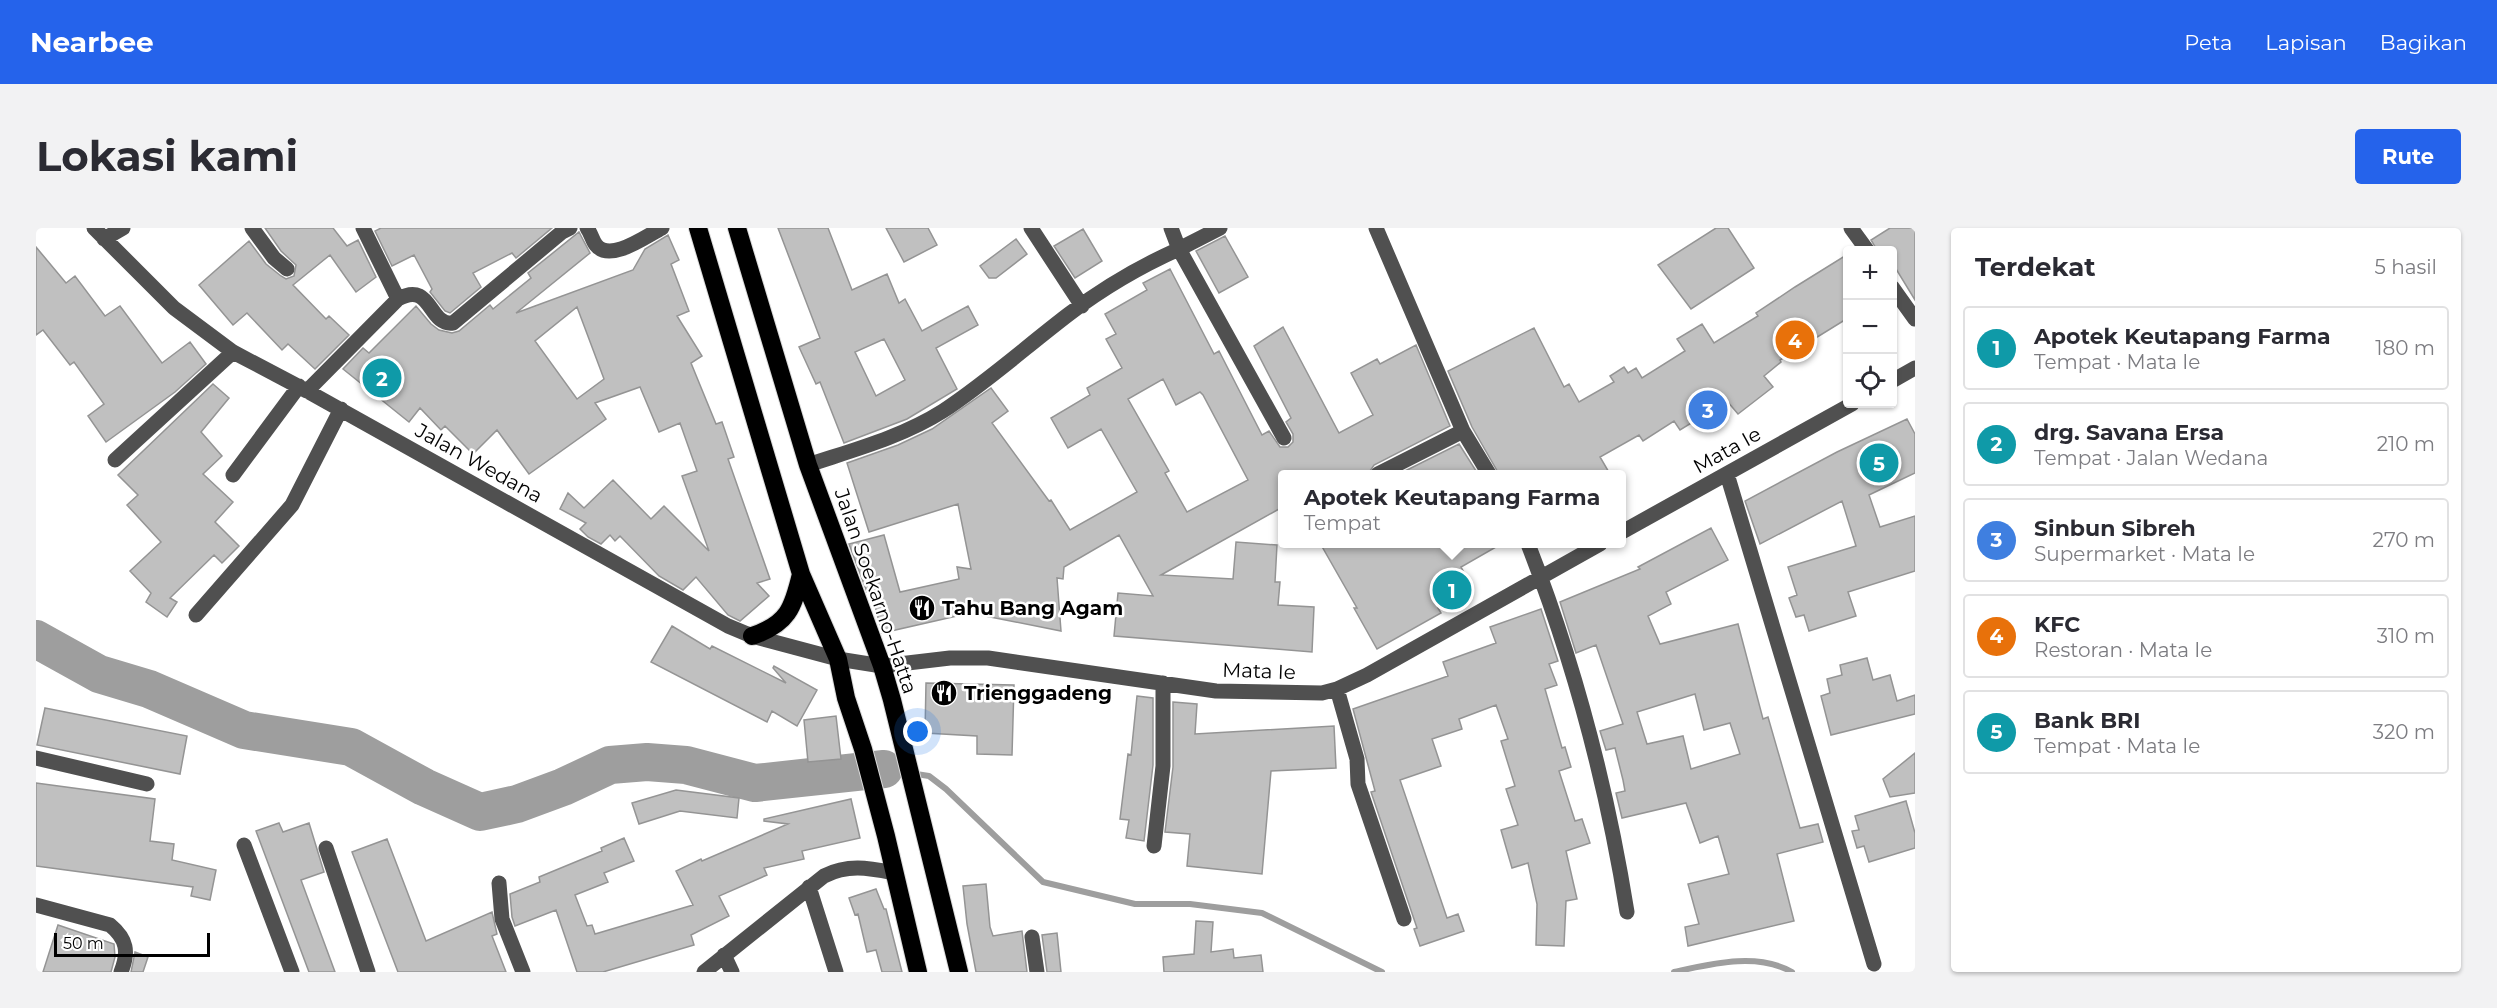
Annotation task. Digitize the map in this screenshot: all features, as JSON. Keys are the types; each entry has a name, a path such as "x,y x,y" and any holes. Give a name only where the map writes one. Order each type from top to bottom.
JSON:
{"highway":[{"path":"698,228 801,574 838,659 846,698 863,749 886,836 918,972"},
{"name":"Jalan Soekarno-Hatta","path":"737,228 808,465 882,666 959,972"},
{"path":"752,636 782,621 793,606 801,574"}],"street":[{"path":"99,233 123,228"},
{"path":"252,228 274,258 287,269"},
{"path":"363,228 398,299"},
{"path":"233,475 303,388 398,299 404,295 418,294 424,298 441,321 446,324 453,323 551,233 570,228"},
{"path":"587,228 596,245 605,252 615,252 662,228"},
{"path":"1030,228 1082,306"},
{"path":"1171,228 1179,249 1284,438"},
{"path":"808,465 872,444 932,417 1082,306 1157,259 1220,228"},
{"path":"1376,228 1463,432 1487,470"},
{"path":"1851,228 1864,246"},
{"name":"Jalan Wedana","path":"99,233 174,308 233,352 303,388 728,626 752,636 838,659 882,666"},
{"path":"1897,293 1915,319"},
{"path":"115,460 233,352"},
{"path":"1897,379 1915,368"},
{"name":"Mata Ie","path":"1626,530 1845,408"},
{"path":"196,615 292,505 340,409"},
{"path":"1386,470 1463,432"},
{"path":"1727,474 1874,964"},
{"path":"1529,548 1577,689 1614,831 1627,912"},
{"name":"Mata Ie","path":"882,666 950,658 988,658 1216,691 1304,694 1337,689 1367,675 1591,548"},
{"path":"1154,846 1163,766 1163,683"},
{"path":"1337,689 1357,759 1358,784 1404,920"},
{"path":"36,758 147,784"},
{"path":"244,845 292,972"},
{"path":"326,848 368,972"},
{"path":"704,972 809,887 839,868 861,867 894,873"},
{"path":"499,882 502,919 523,972"},
{"path":"809,887 836,972"},
{"path":"36,905 110,925 119,932 127,957 121,972"},
{"path":"1032,937 1037,972"},
{"path":"724,955 732,972"}],"building":[{"path":"265,228 333,228 347,246 358,240 376,277 356,292 330,255 293,285 326,319 329,316 349,335 315,369 288,344 282,350 247,313 233,325 199,285 249,241 266,264 281,276 286,279 294,276 296,265 281,251"},
{"path":"381,228 552,228 516,258 512,253 473,273 481,287 450,313 445,311 430,292 432,289 414,255 392,266 375,231"},
{"path":"778,228 828,228 852,290 887,274 899,303 905,299 922,331 968,306 978,325 936,348 957,389 907,419 844,443 820,382 816,384 799,347 820,338","holes":["884,339 905,380 876,396 855,352"]},
{"path":"886,228 928,228 937,245 904,262"},
{"path":"1716,228 1728,228 1754,268 1691,309 1658,265"},
{"path":"1890,228 1915,228 1915,300 1897,271 1897,246 1875,246 1871,240"},
{"path":"1083,229 1102,261 1075,278 1054,246"},
{"path":"579,232 590,253 516,313 633,270 645,249 668,235 679,260 671,264 689,311 677,316 702,356 691,363 716,424 722,422 734,457 728,459 770,579 757,583 769,596 740,621 728,615 696,577 683,590 659,576 620,536 615,541 610,535 601,544 588,537 580,529 586,523 560,509 568,493 584,508 613,480 651,519 664,506 709,551 682,476 697,471 680,423 659,432 640,387 595,403 606,419 529,474 497,430 473,454 445,426 441,430 420,408 409,422 343,369 363,348 369,353 416,306 439,330 452,333 459,331 490,305 493,309 531,278 528,273","holes":["577,307 604,379 577,399 535,341"]},
{"path":"1225,236 1248,277 1219,293 1196,251"},
{"path":"1016,239 1027,254 996,278 989,278 980,266"},
{"path":"36,247 66,283 75,276 105,316 120,306 162,363 190,342 206,364 175,392 106,442 88,416 104,404 74,362 70,365 43,330 36,335"},
{"path":"1843,257 1843,321 1780,360 1781,362 1764,376 1773,387 1738,414 1727,401 1680,430 1674,421 1643,441 1639,435 1600,457 1608,470 1497,470 1472,427 1448,371 1534,328 1564,387 1569,384 1579,402 1614,382 1610,376 1624,367 1628,373 1636,368 1642,378 1685,351 1677,339 1702,324 1714,343 1758,316 1756,313"},
{"path":"1170,269 1214,354 1219,351 1262,435 1269,431 1280,447 1288,447 1293,442 1293,434 1286,422 1291,418 1254,346 1283,327 1339,433 1373,415 1351,373 1377,359 1380,364 1416,345 1450,426 1374,465 1371,470 1278,470 1278,510 1161,575 1233,579 1236,542 1277,545 1275,582 1280,582 1278,605 1314,607 1312,652 1114,636 1118,593 1153,596 1119,535 1064,567 1063,579 1057,578 1061,631 970,613 882,633 871,590 867,592 849,544 884,535 900,592 959,579 957,567 971,569 958,504 869,532 847,463 898,445 932,429 991,388 1008,411 992,423 1049,501 1051,500 1070,530 1137,492 1101,429 1068,448 1051,418 1090,395 1087,388 1122,368 1106,339 1116,334 1105,314 1147,290 1143,283","holes":["1163,379 1176,405 1200,392 1248,480 1187,512 1165,473 1169,471 1128,399"]},
{"path":"213,384 229,398 201,432 222,456 203,474 233,502 215,522 239,546 222,563 214,555 170,598 177,602 167,617 146,602 151,593 130,571 161,542 127,505 138,495 118,475"},
{"path":"1907,419 1915,434 1915,473 1869,495 1880,527 1915,516 1915,571 1848,592 1856,616 1809,631 1804,615 1796,617 1789,598 1797,595 1788,567 1856,546 1842,501 1760,544 1745,501 1837,452"},
{"path":"1459,444 1475,470 1407,470"},
{"path":"1711,528 1728,560 1666,592 1671,604 1648,616 1660,644 1738,624 1763,719 1768,717 1800,828 1818,824 1823,842 1777,854 1794,921 1688,946 1685,927 1699,924 1688,884 1729,874 1718,836 1700,843 1686,803 1622,818 1616,793 1625,791 1615,748 1606,750 1600,731 1623,724 1596,645 1576,653 1560,602 1640,569 1638,567","holes":["1695,694 1704,730 1730,723 1740,754 1691,769 1683,736 1647,744 1637,712"]},
{"path":"1323,548 1494,548 1461,567 1473,588 1438,608 1441,613 1377,649 1354,608 1357,608"},
{"path":"1541,609 1558,661 1549,664 1557,685 1545,689 1562,748 1565,747 1571,767 1559,771 1575,821 1582,819 1590,843 1566,851 1577,899 1566,901 1564,946 1536,945 1537,904 1528,863 1512,868 1501,830 1518,825 1506,789 1515,786 1501,741 1508,739 1496,705 1459,719 1462,729 1432,739 1441,766 1400,780 1447,918 1458,914 1464,931 1420,946 1414,929 1417,928 1371,792 1375,791 1353,709 1448,676 1443,662 1496,643 1490,627"},
{"path":"672,626 710,649 712,646 786,683 773,668 774,666 817,690 797,726 772,711 767,722 651,662"},
{"path":"1867,658 1873,680 1890,675 1897,701 1915,695 1915,714 1831,735 1821,696 1830,693 1827,679 1842,675 1840,665"},
{"path":"926,683 1014,685 1012,755 977,754 977,736 925,733"},
{"path":"1137,696 1153,698 1153,765 1144,841 1126,838 1129,820 1120,819 1128,754 1131,755"},
{"path":"1173,702 1197,704 1195,734 1334,726 1336,768 1271,771 1262,874 1187,866 1190,834 1165,832 1173,767"},
{"path":"45,708 187,736 180,774 37,745"},
{"path":"836,716 841,759 808,762 804,720"},
{"path":"1915,753 1915,793 1890,797 1883,779"},
{"path":"36,783 155,799 150,841 174,844 172,860 216,870 210,900 191,896 193,887 36,866"},
{"path":"676,790 739,798 737,818 680,811 639,824 632,803"},
{"path":"851,799 860,838 802,851 804,859 764,868 767,875 719,896 729,916 691,935 694,945 603,972 577,972 556,910 515,926 510,894 540,882 539,877 602,851 601,848 624,838 634,861 604,873 608,882 575,895 587,926 592,925 595,934 693,905 676,871 788,824 764,821 764,819"},
{"path":"1906,801 1915,833 1915,848 1869,862 1864,846 1857,848 1852,831 1859,830 1855,816"},
{"path":"279,823 283,832 309,823 324,872 301,880 335,972 309,972 256,831"},
{"path":"387,839 426,941 492,912 497,934 492,936 506,972 398,972 352,852"},
{"path":"986,884 993,936 1022,931 1027,972 976,972 963,886"},
{"path":"876,889 886,909 902,972 882,972 876,950 867,952 858,914 855,915 849,898"},
{"path":"1196,921 1213,922 1211,952 1233,949 1234,958 1261,955 1263,972 1164,972 1163,957 1194,954"},
{"path":"58,925 114,944 115,957 111,972 43,972"},
{"path":"1057,933 1061,972 1047,972 1042,935"},
{"path":"135,952 148,957 143,972 131,972"}],"waterway":[{"path":"36,639 99,674 149,689 244,730 351,747 424,787 480,812 517,804 563,787 610,765 647,762 686,765 755,783 884,769"},
{"path":"884,769 929,776 946,789 1043,882 1135,904 1190,904 1262,913 1382,972"},
{"path":"1674,972 1718,963 1749,961 1764,962 1792,972"}],"place":[{"name":"KFC","path":"1795,340"},
{"name":"drg. Savana Ersa","path":"382,378"},
{"name":"Sinbun Sibreh","path":"1708,410"},
{"name":"Bank BRI","path":"1879,463"},
{"name":"Apotek Keutapang Farma","path":"1452,590"},
{"name":"Tahu Bang Agam","path":"922,608"},
{"name":"Trienggadeng","path":"944,693"}]}
